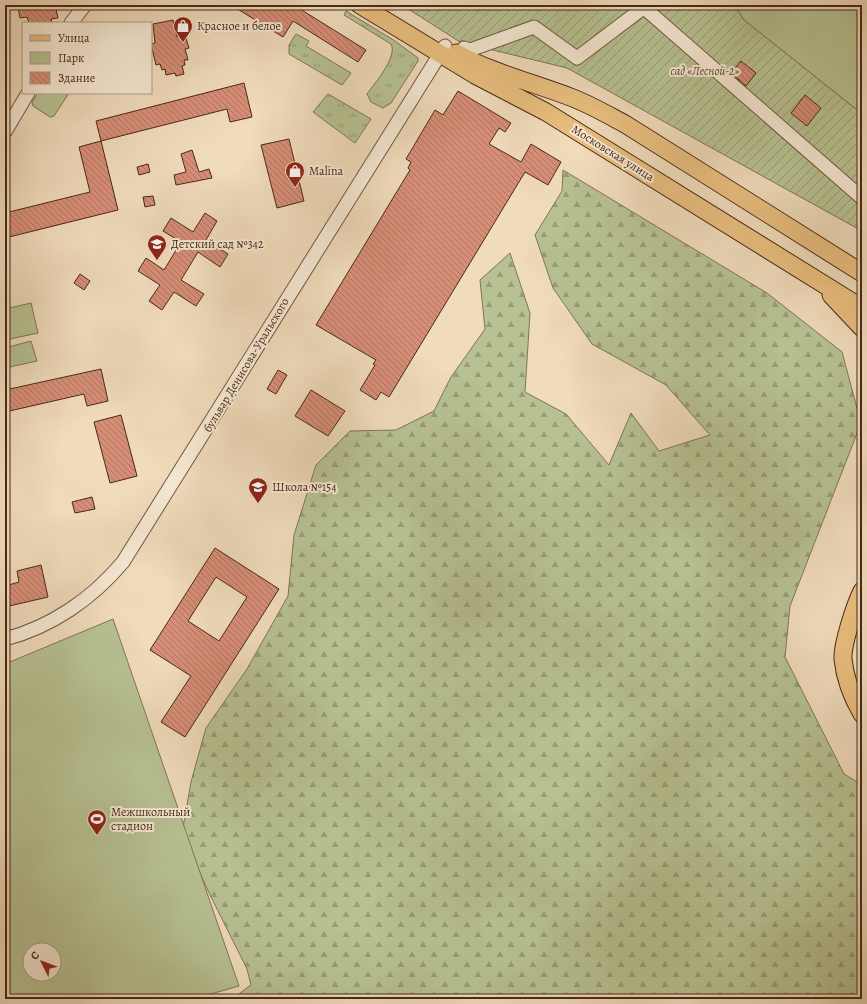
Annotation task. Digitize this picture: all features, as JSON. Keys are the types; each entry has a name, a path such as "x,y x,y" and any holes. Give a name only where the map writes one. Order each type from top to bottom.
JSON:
{"main road":[{"name":"Московская улица","path":"360,5 442,50 546,112 862,308"},
{"name":"Московская улица","path":"379,5 442,50 460,55 508,76 591,105 625,124 862,273"},
{"path":"814,278 862,328"},
{"path":"862,591 848,631 843,658 849,689 862,714"}],"street":[{"path":"72,22 84,5"},
{"path":"460,55 464,48 470,50 534,27 577,58 642,7 862,198"},
{"name":"бульвар Денисова-Уральского","path":"5,639 44,625 66,612 102,585 123,562 442,50"},
{"path":"5,132 27,94"}],"green space":[{"name":"сад «Лесной-2»","path":"402,5 734,5 744,20 862,114 862,231 567,68 460,42"},
{"path":"734,5 862,5 862,114 744,20"},
{"path":"346,11 395,41 418,58 418,61 391,103 383,108 371,102 367,94 389,62 392,49 391,44 344,15"},
{"path":"296,34 309,41 306,46 351,73 342,85 289,54 289,45"},
{"path":"37,94 68,94 54,116 50,117 33,106 32,102"},
{"path":"328,94 371,119 355,143 313,112"},
{"path":"563,170 767,293 842,352 861,423 790,606 785,657 844,774 862,785 862,999 226,999 236,996 251,985 247,969 210,895 182,833 191,782 206,728 247,669 288,596 294,535 316,465 350,431 396,430 434,411 451,377 485,329 480,280 510,253 530,313 525,392 566,414 609,465 631,413 659,451 710,435 666,385 592,344 553,288 535,235 562,191"},
{"path":"31,303 38,333 5,340 5,309"},
{"path":"31,341 37,361 5,368 5,348"},
{"name":"Межшкольный стадион","path":"113,619 239,986 193,999 5,999 5,664"}],"building":[{"path":"25,5 55,5 58,18 51,19 52,22 29,22 27,17 20,18 18,7"},
{"path":"231,5 303,5 300,9 366,50 358,62 293,21 283,37"},
{"path":"173,20 177,37 185,35 189,48 185,49 188,60 184,60 185,65 182,66 184,74 176,76 175,73 166,75 165,69 162,70 160,64 156,65 152,48 152,44 155,43 153,24"},
{"path":"741,61 756,73 746,86 731,73"},
{"path":"244,83 252,117 230,122 227,109 101,141 96,121"},
{"path":"458,91 511,123 505,132 499,128 489,144 521,162 531,144 561,162 548,185 525,172 389,397 381,392 376,400 360,390 375,365 373,364 376,360 316,325 410,170 408,168 411,162 406,159 435,110 443,115"},
{"path":"805,95 821,108 807,126 791,113"},
{"path":"289,139 304,201 277,208 261,145"},
{"path":"101,141 118,210 9,237 5,213 90,192 79,147"},
{"path":"192,150 199,172 209,169 212,178 176,185 174,175 186,172 181,154"},
{"path":"148,164 150,172 139,175 137,167"},
{"path":"153,196 155,205 145,207 143,197"},
{"path":"205,213 217,221 206,240 228,254 220,267 198,252 181,280 204,294 196,306 174,292 162,310 149,301 160,285 138,271 146,258 164,270 181,242 163,231 171,218 193,232"},
{"path":"80,274 90,281 84,290 74,283"},
{"path":"101,369 108,401 87,406 84,394 5,412 5,390"},
{"path":"278,370 287,375 276,394 267,389"},
{"path":"311,390 345,411 328,436 295,416"},
{"path":"121,415 137,476 110,483 94,422"},
{"path":"92,497 95,509 75,513 72,502"},
{"path":"215,548 279,589 185,737 161,722 191,676 150,650","holes":["216,577 247,597 219,641 188,621"]},
{"path":"41,565 48,597 5,607 5,586 19,582 17,571"}],"place":[{"name":"Красное и белое","path":"183,43"},
{"name":"Malina","path":"295,188"},
{"name":"Детский сад №342","path":"157,261"},
{"name":"Школа №154","path":"258,504"},
{"name":"Межшкольный стадион","path":"97,836"}]}
